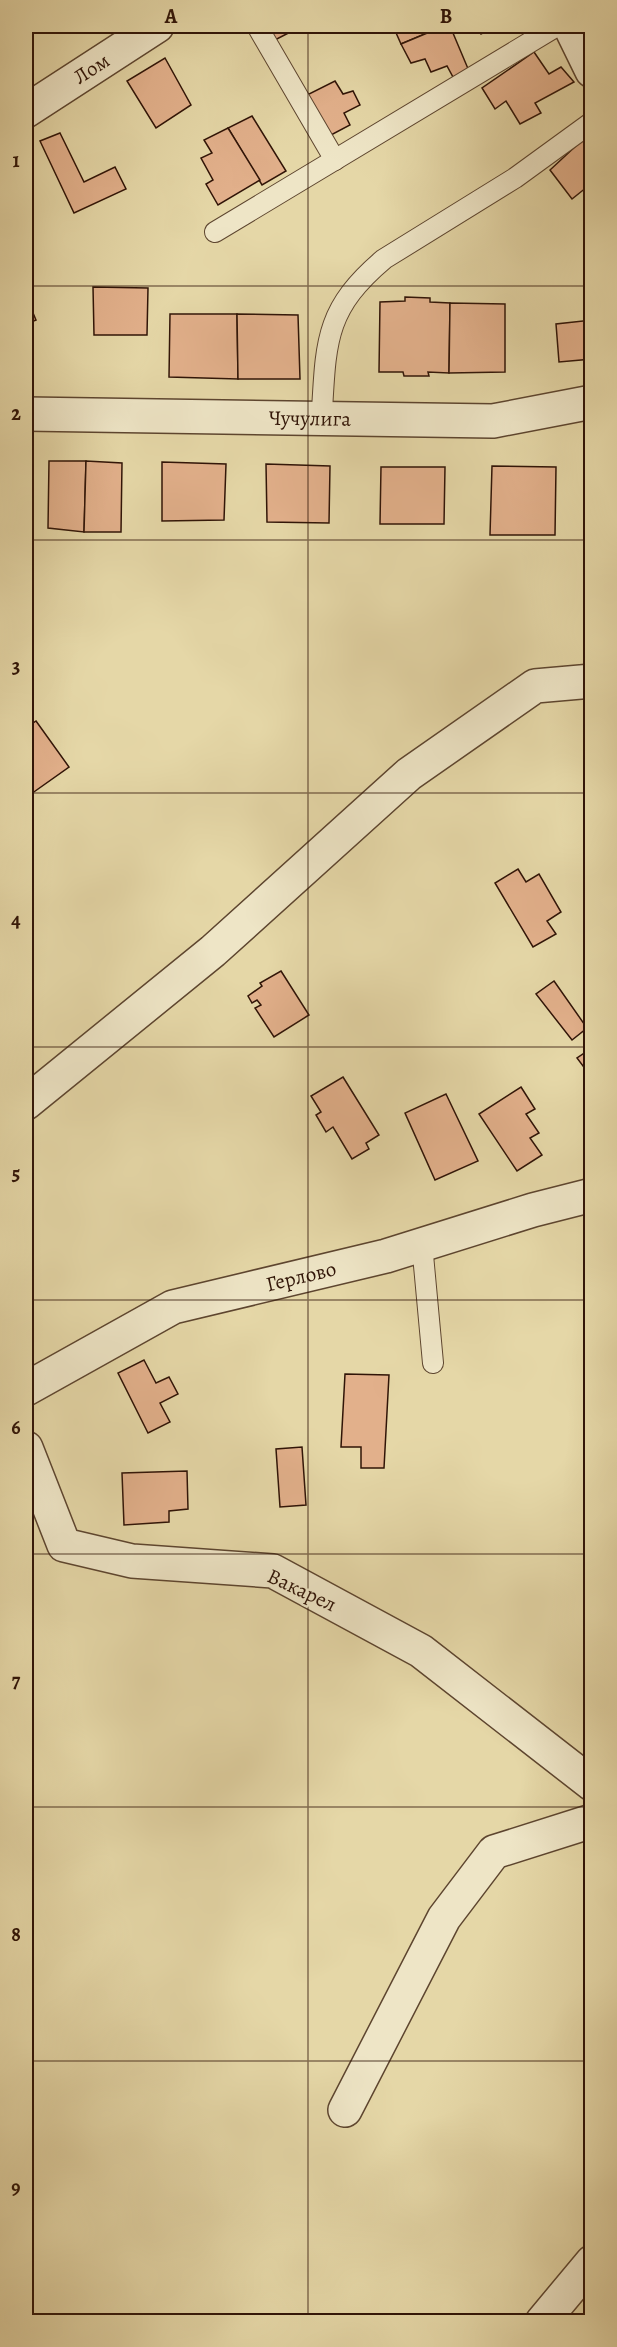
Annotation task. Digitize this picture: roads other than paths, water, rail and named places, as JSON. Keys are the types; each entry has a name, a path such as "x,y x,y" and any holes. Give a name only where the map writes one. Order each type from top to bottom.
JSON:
{"street":[{"name":"Лом","path":"26,111 158,26"},
{"path":"570,26 591,71"},
{"name":"Чучулига","path":"26,414 493,421 591,402"},
{"path":"26,1103 213,951 409,774 535,686 591,681"},
{"name":"Герлово","path":"26,1389 172,1306 386,1256 591,1195"},
{"name":"Вакарел","path":"26,1448 64,1545 132,1561 273,1571 421,1651 591,1784"},
{"path":"345,2110 444,1918 494,1852 591,1821"},
{"path":"542,2322 591,2262"}],"lane":[{"path":"257,26 334,160"},
{"path":"215,232 558,26"},
{"path":"327,420 322,411 326,346 347,298 365,275 384,259 515,178 591,122"},
{"path":"422,1244 433,1363"}]}
